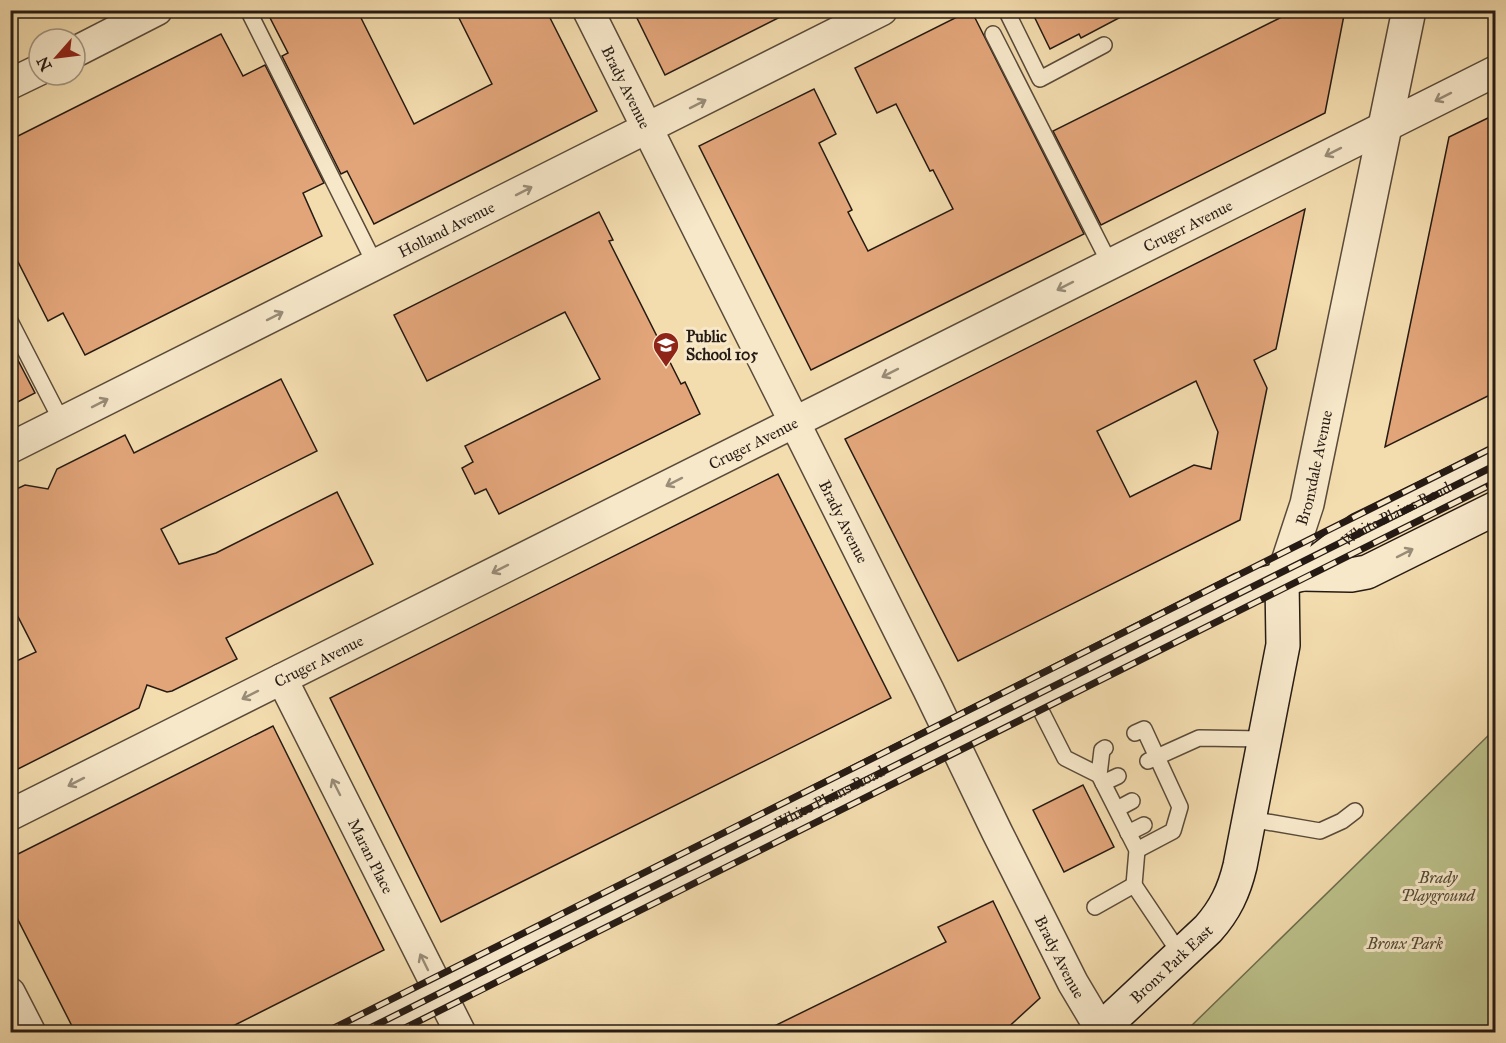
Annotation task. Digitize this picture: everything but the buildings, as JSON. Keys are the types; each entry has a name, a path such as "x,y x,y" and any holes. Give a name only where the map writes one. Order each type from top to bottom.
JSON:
{"main road":[{"name":"Bronxdale Avenue","path":"1217,920 1236,884 1250,819 1283,645 1292,577 1409,10"},
{"name":"White Plains Road","path":"1292,577 1359,530 1496,463"},
{"name":"White Plains Road","path":"361,1032 1240,590 1292,577 1351,575 1367,572 1496,508"},
{"name":"Bronx Park East","path":"1100,1031 1217,920"}],"street":[{"path":"87,46 157,10"},
{"name":"Brady Avenue","path":"588,10 973,784 1068,973 1100,1031"},
{"name":"Holland Avenue","path":"10,448 882,10"},
{"name":"Cruger Avenue","path":"10,815 1496,71"},
{"path":"10,84 27,76"},
{"name":"Maran Place","path":"282,679 460,1032"},
{"path":"10,993 30,1032"}],"lane":[{"path":"248,10 376,266"},
{"path":"1006,10 1040,79 1104,45"},
{"path":"993,34 1110,264"},
{"path":"10,321 62,422"},
{"path":"1034,695 1065,758 1101,779 1119,776"},
{"path":"1135,733 1144,729 1153,759 1177,809 1173,831 1137,850"},
{"path":"1153,759 1199,738 1264,739"},
{"path":"1106,748 1102,750 1101,779 1137,850 1134,885 1181,956"},
{"path":"1117,809 1132,801"},
{"path":"1250,819 1320,831 1342,821 1355,811"},
{"path":"1128,833 1144,825"},
{"path":"1095,907 1134,885"}],"green space":[{"name":"Bronx Park","path":"1495,729 1495,1032 1185,1032"}],"railway":[{"path":"326,1032 1496,446"},
{"path":"362,1032 1496,465"},
{"path":"397,1032 1496,482"}],"place":[{"name":"Public School 105","path":"666,368"}],"park label":[{"name":"Brady Playground","path":"1438,886"}]}
